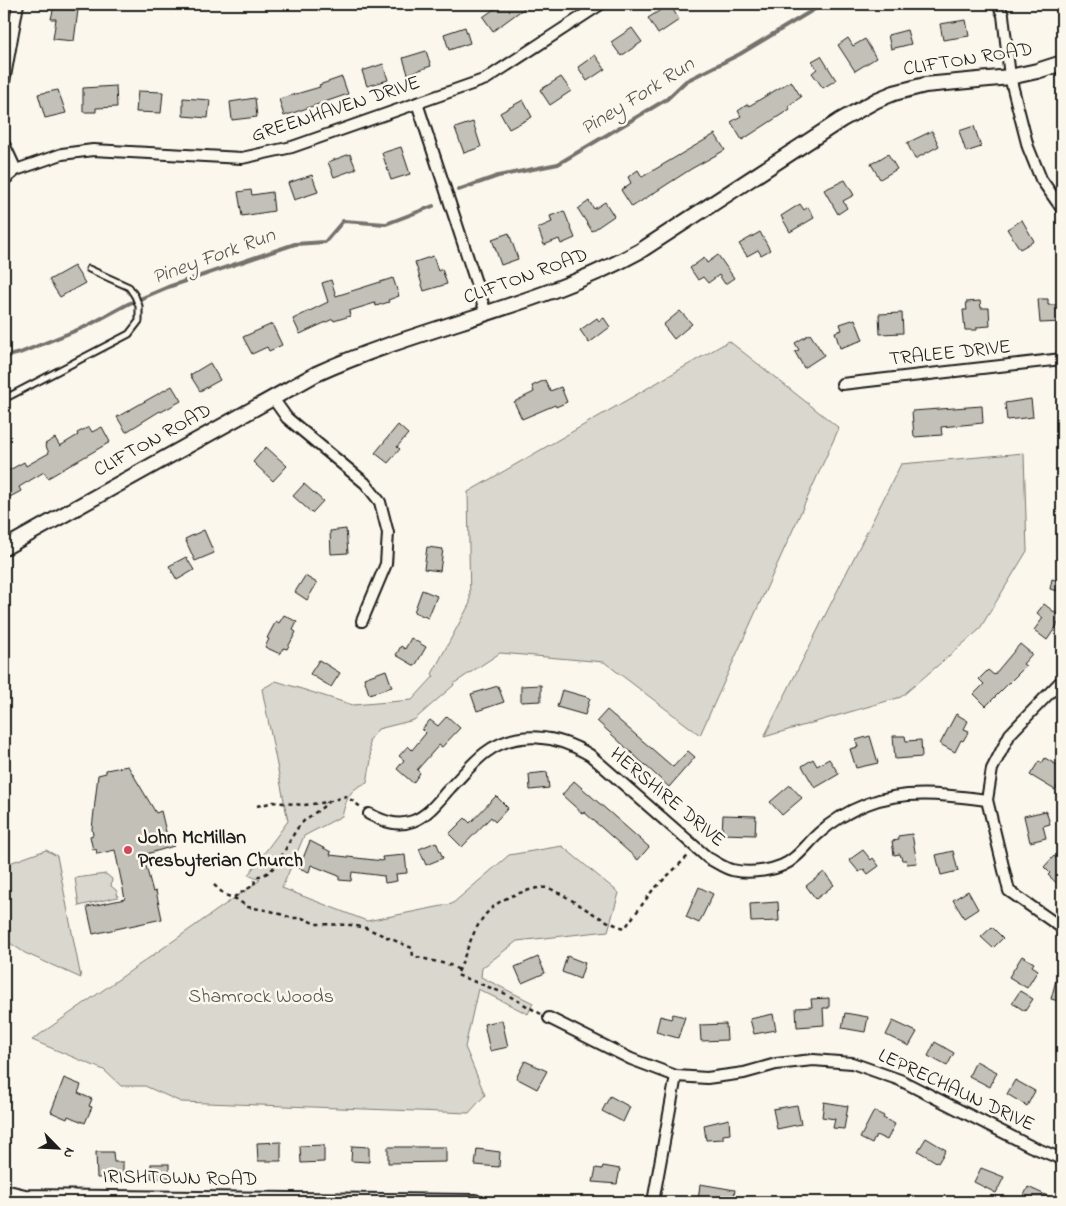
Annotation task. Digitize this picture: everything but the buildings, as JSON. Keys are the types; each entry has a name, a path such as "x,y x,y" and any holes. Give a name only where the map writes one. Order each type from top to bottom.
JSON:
{"main road":[{"name":"CLIFTON ROAD","path":"4,548 316,374 355,357 592,276 625,260 841,120 877,100 894,93 925,85 1010,77 1062,63"},
{"name":"IRISHTOWN ROAD","path":"4,1192 25,1197 476,1202"}],"street":[{"path":"4,82 18,4"},
{"name":"GREENHAVEN DRIVE","path":"4,180 16,170 62,154 92,150 242,158 292,146 486,79 601,4"},
{"path":"998,4 1003,14 1010,77 1028,147 1041,179 1062,209"},
{"path":"417,103 486,313"},
{"path":"4,144 16,170"},
{"name":"TRALEE DRIVE","path":"842,384 1062,359"},
{"path":"272,397 287,418 365,482 380,502 388,533 386,564 362,621"},
{"path":"1062,680 1010,734 992,769 987,800 1009,890 1062,928"},
{"name":"HERSHIRE DRIVE","path":"369,814 389,823 404,824 413,821 430,810 475,761 497,745 523,738 546,737 570,744 590,755 708,858 732,870 755,871 785,864 794,859 829,824 852,811 879,800 905,795 931,795 987,800"},
{"name":"LEPRECHAUN DRIVE","path":"549,1018 631,1059 676,1076 707,1078 744,1073 776,1064 813,1060 852,1063 900,1080 1030,1146 1062,1159"},
{"path":"653,1202 676,1076"}],"lane":[{"path":"4,399 129,334 138,321 139,306 129,287 89,269"}],"path":[{"path":"257,806 274,802 304,805 328,802 344,796 352,800"},
{"path":"233,898 255,884 255,880 259,876 266,875 274,867 300,825 328,802"},
{"path":"532,1010 504,993 457,975 482,917 492,907 503,899 533,889 548,888 625,928 658,885 696,848"},
{"path":"214,885 225,895 248,907 271,911 292,918 302,918 316,924 366,928 412,948 412,955 414,957 450,965 459,970"}],"green space":[{"name":"Shamrock Woods","path":"729,341 839,428 700,735 604,662 500,653 453,684 414,720 378,729 369,741 371,760 367,783 352,791 345,804 342,816 304,836 282,888 367,921 452,904 509,855 562,846 619,893 608,931 517,941 482,968 481,977 533,1003 528,1014 478,989 465,1047 485,1095 469,1113 181,1102 145,1086 121,1086 104,1070 32,1040 260,880 248,875 288,821 262,689 276,681 353,705 412,700 434,676 432,674 470,603 468,492"},
{"path":"1024,453 1027,551 979,630 901,697 764,737 901,464"},
{"path":"46,850 57,856 81,978 25,953 4,939 4,865"},
{"path":"106,874 112,879 111,886 116,890 118,897 79,906 75,878"}],"waterway":[{"name":"Piney Fork Run","path":"458,190 498,176 558,164 667,99 686,81 740,54 823,4"},
{"name":"Piney Fork Run","path":"4,357 20,353 87,326 128,304 168,287 295,244 325,242 343,221 386,224 433,206"}],"place":[{"name":"John McMillan Presbyterian Church","path":"128,850"}]}
